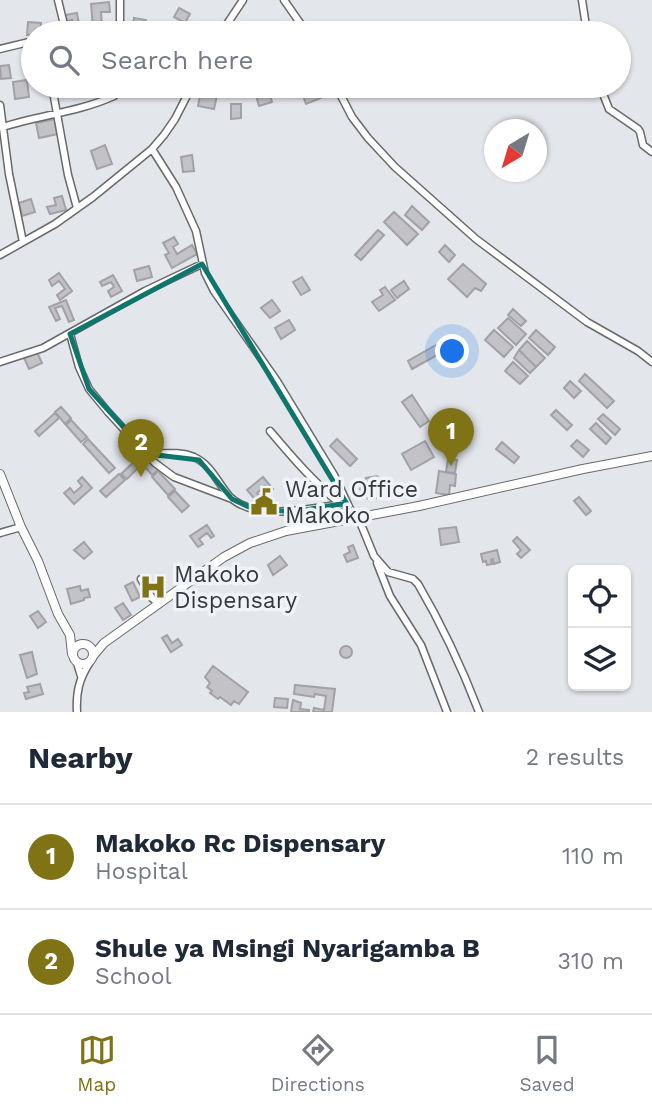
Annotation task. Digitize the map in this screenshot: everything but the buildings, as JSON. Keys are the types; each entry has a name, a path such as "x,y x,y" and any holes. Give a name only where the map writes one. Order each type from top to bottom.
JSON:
{"street":[{"path":"58,0 63,21"},
{"path":"120,0 120,21"},
{"path":"229,21 243,0"},
{"path":"284,0 299,21"},
{"path":"582,0 585,21"},
{"path":"0,49 21,44"},
{"path":"54,98 68,175 77,208"},
{"path":"3,127 110,98"},
{"path":"0,255 55,224 152,149 175,119 186,98"},
{"path":"342,98 352,117 395,167 468,232 587,322 652,362"},
{"path":"604,98 609,109 638,129 643,145 652,152"},
{"path":"0,105 9,174 23,242"},
{"path":"152,149 176,187 196,231 202,264 214,291 277,381 334,475 350,509"},
{"path":"0,362 43,348 145,291 202,264"},
{"path":"70,334 79,367 89,389 144,453 174,477 251,508 280,512 341,504"},
{"path":"270,430 303,469 358,517 390,596 421,645 447,712"},
{"path":"144,453 175,453 199,460 232,499"},
{"path":"77,712 76,699 81,676 104,643 224,557 250,542 286,531 419,506 652,456"},
{"path":"0,474 58,614 70,635 73,659 81,676"},
{"path":"0,533 21,527"},
{"path":"374,556 388,572 409,577 418,584 443,629 479,712"},
{"path":"141,579 152,598 159,604"},
{"path":"70,635 92,650 92,659"},
{"path":"72,654 75,648 104,643"},
{"path":"76,663 83,665 92,659"}],"highlighted area":[{"path":"202,264 350,509 341,504 293,512 251,508 232,499 199,460 148,454 89,389 70,334"}],"place":[{"name":"Makoko Rc Dispensary","path":"451,466"},
{"name":"Shule ya Msingi Nyarigamba B","path":"141,477"},
{"name":"Ward Office Makoko","path":"264,502"},
{"name":"Makoko Dispensary","path":"153,587"}]}
